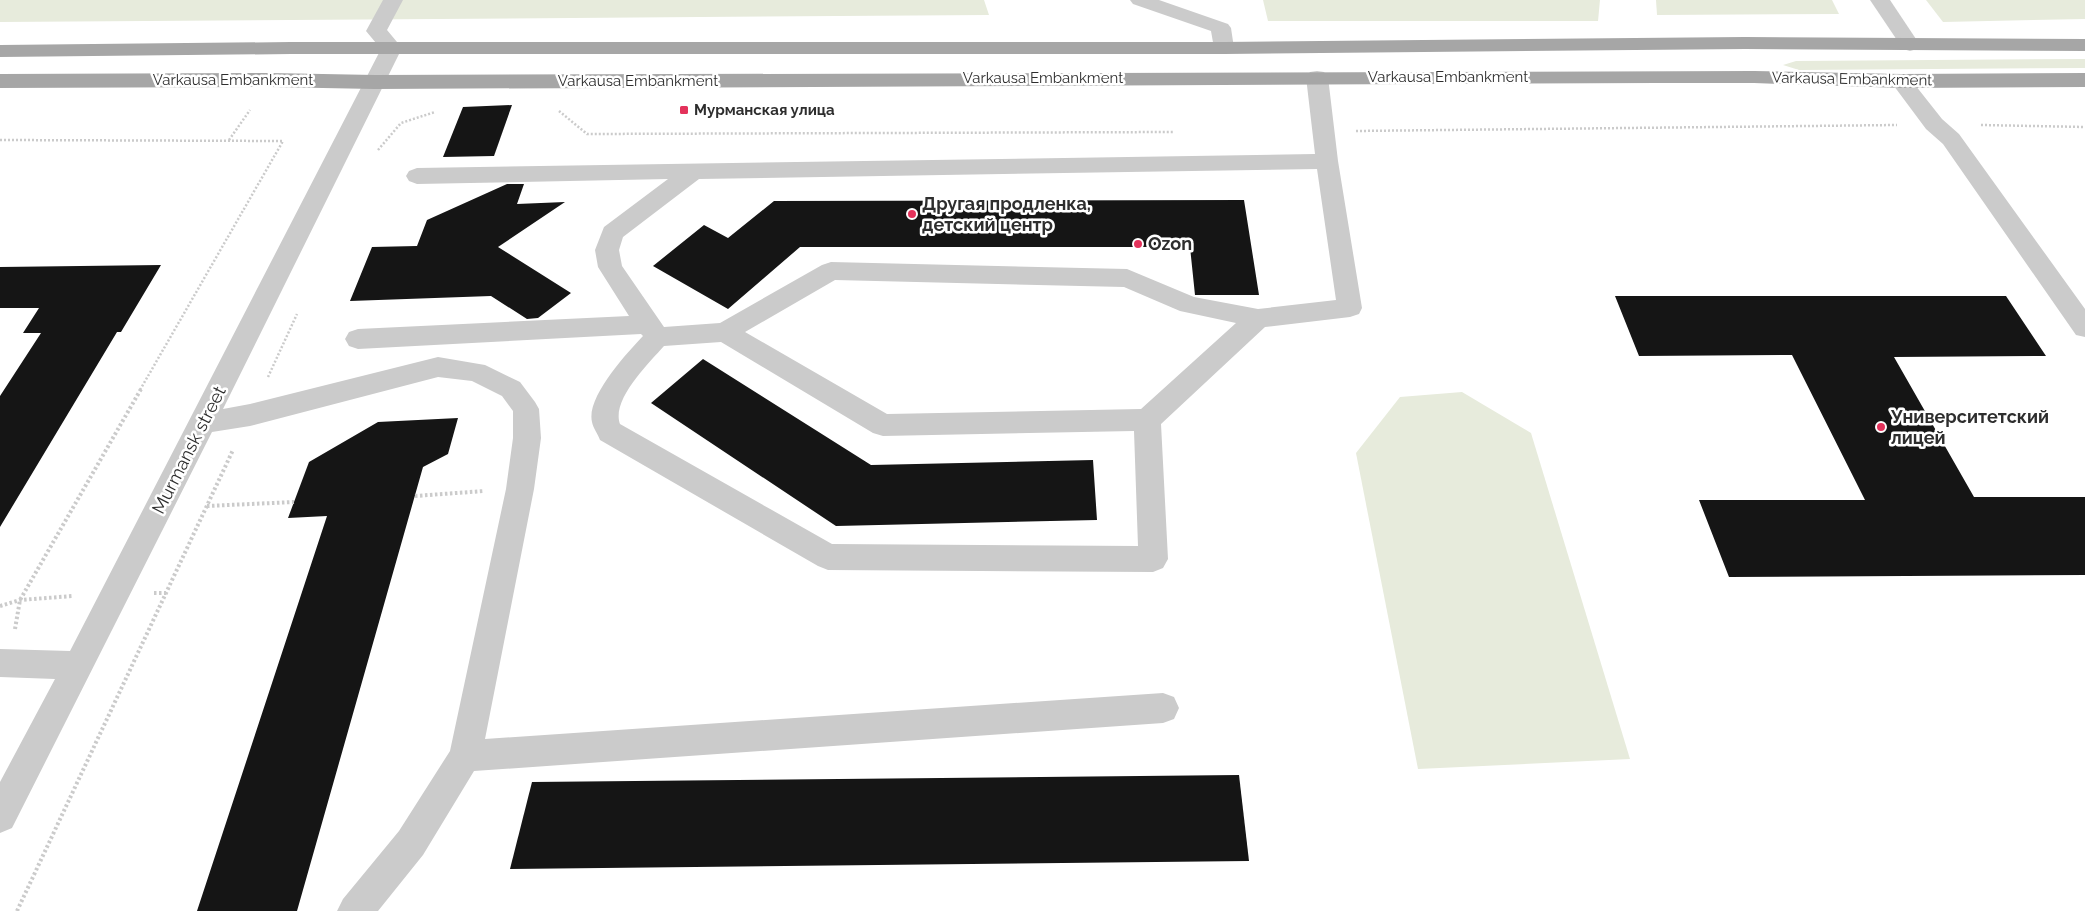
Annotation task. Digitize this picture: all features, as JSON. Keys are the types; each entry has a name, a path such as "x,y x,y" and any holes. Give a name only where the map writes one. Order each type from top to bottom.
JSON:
{"main road":[{"name":"Varkausa Embankment","path":"0,51 392,48 1224,48 1746,43 2085,45"},
{"path":"1746,43 1730,60 1738,69 1754,77"},
{"path":"1644,45 1656,76"},
{"path":"841,80 846,48"},
{"path":"930,79 931,48"},
{"name":"Varkausa Embankment","path":"0,81 270,80 375,82 1656,76 1901,81 2085,80"}],"street":[{"path":"375,82 392,48 376,31 393,0"},
{"path":"1140,0 1221,28 1224,48"},
{"path":"1880,0 1910,45"},
{"path":"725,332 831,271 1127,278 1190,305 1258,318 1350,308 1327,161 1317,77"},
{"path":"1901,81 1934,124 1951,139 2085,328"},
{"name":"Murmansk street","path":"0,816 77,665 116,594 375,82"},
{"path":"417,176 1327,161"},
{"path":"653,331 610,267 607,250 612,233 694,171"},
{"path":"358,339 653,331 725,332 883,425 1147,420 1258,318"},
{"path":"653,331 617,384 605,410 605,422 610,432 828,557 1152,559 1147,420"},
{"path":"202,423 250,415 438,367 476,372 511,389 526,409 527,438 520,489 465,756 412,843 355,911"},
{"path":"4,663 77,665"},
{"path":"465,756 1163,708"}],"path":[{"path":"557,108 587,134 1174,132"},
{"path":"376,152 401,123 442,110"},
{"path":"1323,132 1934,124 2085,127"},
{"path":"0,140 283,141 20,600 4,663"},
{"path":"17,911 299,309"},
{"path":"415,496 520,489"},
{"path":"207,506 294,502"}],"shaded area":[{"path":"0,0 984,0 989,15 0,22"},
{"path":"1263,0 1600,0 1598,21 1268,21"},
{"path":"1656,0 1832,0 1839,14 1657,15"},
{"path":"1926,0 2085,0 2085,19 1943,22"},
{"path":"2085,59 2085,68 1799,70 1783,65 1796,61"},
{"path":"1462,392 1531,433 1630,759 1418,769 1356,453 1400,397"}],"building":[{"path":"512,105 494,156 443,157 463,107"},
{"path":"507,184 524,184 517,204 565,202 498,247 571,293 538,318 527,319 491,296 350,301 372,247 417,246 427,220"},
{"path":"1244,200 1259,295 1195,295 1190,247 800,247 728,309 653,266 704,225 728,238 774,201"},
{"path":"161,265 121,332 117,332 0,527 0,396 41,333 23,333 39,308 0,308 0,267"},
{"name":"Университетский лицей","path":"1615,296 2006,296 2046,356 1894,357 1974,497 2085,497 2085,575 1729,577 1699,500 1865,500 1792,355 1639,356"},
{"path":"703,359 871,465 1093,460 1097,520 836,526 651,403"},
{"path":"458,418 448,454 423,467 297,911 197,911 327,516 288,518 309,462 378,422"},
{"path":"1239,775 1249,861 510,869 532,782"}],"place":[{"name":"Мурманская улица","path":"684,110"},
{"name":"Другая продленка, детский центр","path":"912,214"},
{"name":"Ozon","path":"1138,244"},
{"name":"Университетский лицей","path":"1881,427"}]}
